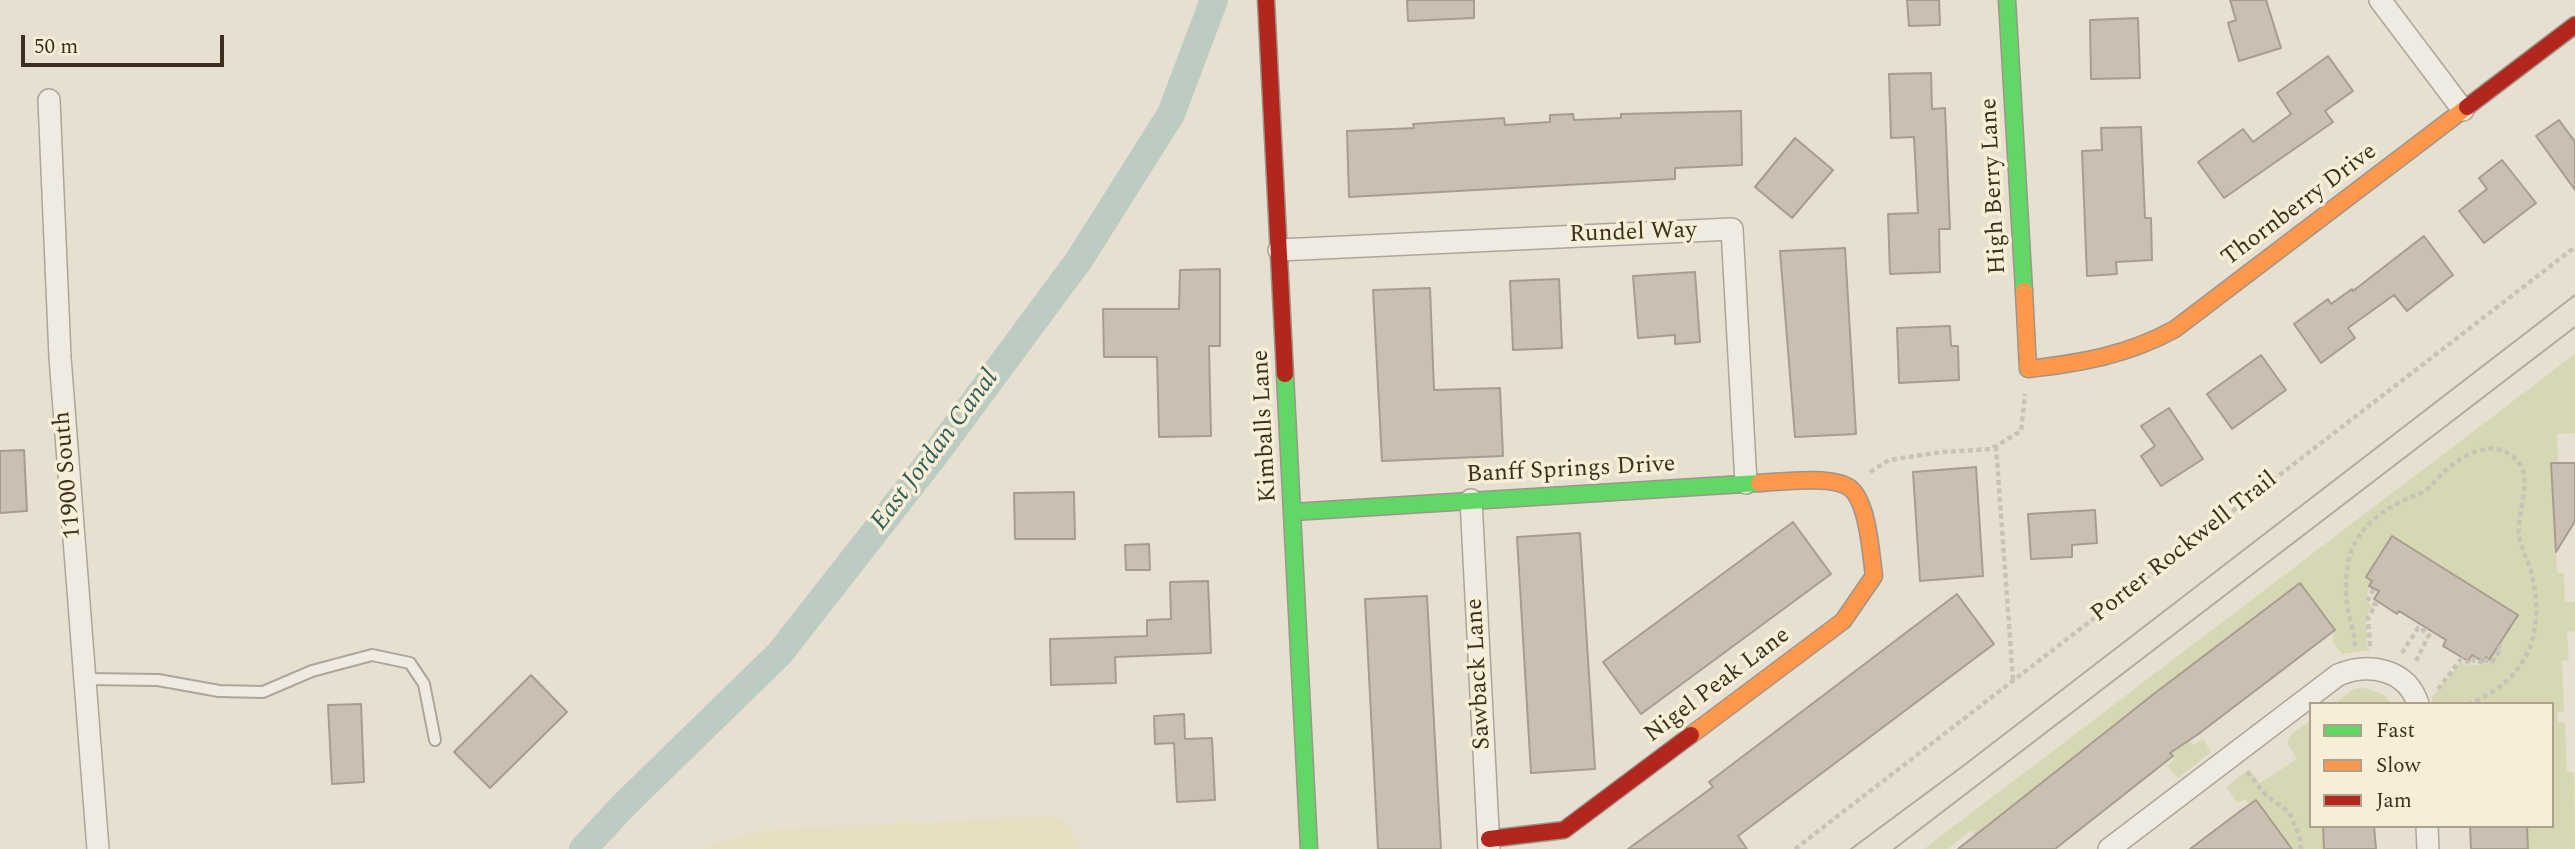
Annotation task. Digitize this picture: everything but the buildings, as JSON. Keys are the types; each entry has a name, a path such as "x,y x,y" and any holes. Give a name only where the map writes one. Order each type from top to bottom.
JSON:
{"street":[{"name":"Kimballs Lane","path":"1266,0 1310,849"},
{"name":"High Berry Lane","path":"2007,0 2028,369"},
{"path":"2380,0 2463,110"},
{"name":"Thornberry Drive","path":"2028,369 2090,363 2122,355 2175,329 2575,25"},
{"name":"11900 South","path":"49,100 60,357 87,679 98,849"},
{"name":"Rundel Way","path":"1279,250 1732,229 1746,484"},
{"name":"Banff Springs Drive","path":"1293,512 1746,484 1832,481 1851,489"},
{"name":"Nigel Peak Lane","path":"1489,844 1564,830 1843,621 1874,576 1866,518 1851,489"},
{"name":"Sawback Lane","path":"1471,500 1489,844"},
{"path":"2109,849 2338,675 2367,667 2402,668 2413,691 2425,700"},
{"path":"2427,828 2428,849"}],"lane":[{"path":"87,679 158,680 219,691 263,691 312,671 372,655 410,663 424,684 435,740"}],"path":[{"name":"Porter Rockwell Trail","path":"1795,849 2575,247"},
{"path":"1851,489 1889,460 1991,449 2021,431 2028,369"},
{"path":"1996,446 2013,680"},
{"path":"2355,652 2347,585 2351,550 2359,535 2385,512 2429,488 2456,462 2474,452 2488,448 2500,449 2521,464 2525,475 2519,534 2534,581 2536,624 2530,650 2519,669 2505,684 2473,702"},
{"path":"2366,651 2371,650 2368,617 2376,605 2368,599 2374,589"},
{"path":"2418,628 2424,629 2429,635 2402,668 2418,628"},
{"path":"2425,700 2461,659 2471,664 2474,659 2484,664 2486,660 2492,662 2501,648 2498,646"},
{"path":"2242,765 2266,795 2289,812 2299,834 2301,849"}],"shaded area":[{"path":"1048,816 1068,825 1078,841 1078,849 699,849 746,834 779,829"}],"green space":[{"path":"2575,354 2575,433 2557,434 2558,463 2551,463 2557,573 2564,573 2565,602 2575,602 2575,631 2567,632 2569,660 2562,661 2564,712 2557,712 2558,722 2565,723 2567,772 2574,772 2575,849 2528,849 2527,828 2554,828 2554,702 2432,702 2432,697 2461,662 2467,666 2484,664 2489,660 2517,615 2367,577 2372,581 2365,599 2372,606 2366,616 2367,647 2371,650 2342,654 2332,640 2335,630 2300,583 2155,692 2193,745 2203,739 2211,752 2178,778 2167,766 2175,759 2136,709 1987,849 1971,830 1948,849 1924,849"},
{"path":"2364,688 2383,694 2390,702 2337,702 2354,689"},
{"path":"2309,722 2309,828 2323,828 2324,849 2276,849 2286,841 2256,800 2250,805 2245,799 2238,803 2226,787 2249,769 2260,783 2297,759 2287,743 2292,733"}],"waterway":[{"name":"East Jordan Canal","path":"583,849 624,805 780,653 934,456 1079,260 1171,114 1214,0"}],"tram line":[{"path":"1851,849 1963,766 2575,295"},
{"path":"1894,849 2575,327"}],"traffic: fast":[{"path":"2007,0 2024,291"},
{"path":"1285,374 1309,849"},
{"path":"1293,512 1759,483"}],"traffic: slow":[{"path":"2024,291 2028,369 2085,361 2122,352 2157,338 2175,329 2467,107"},
{"path":"1691,735 1843,621 1874,576 1865,516 1850,488 1819,480 1759,483"}],"traffic: jam":[{"path":"1266,0 1285,374"},
{"path":"2467,107 2575,25"},
{"path":"1489,839 1564,830 1691,735"}]}
